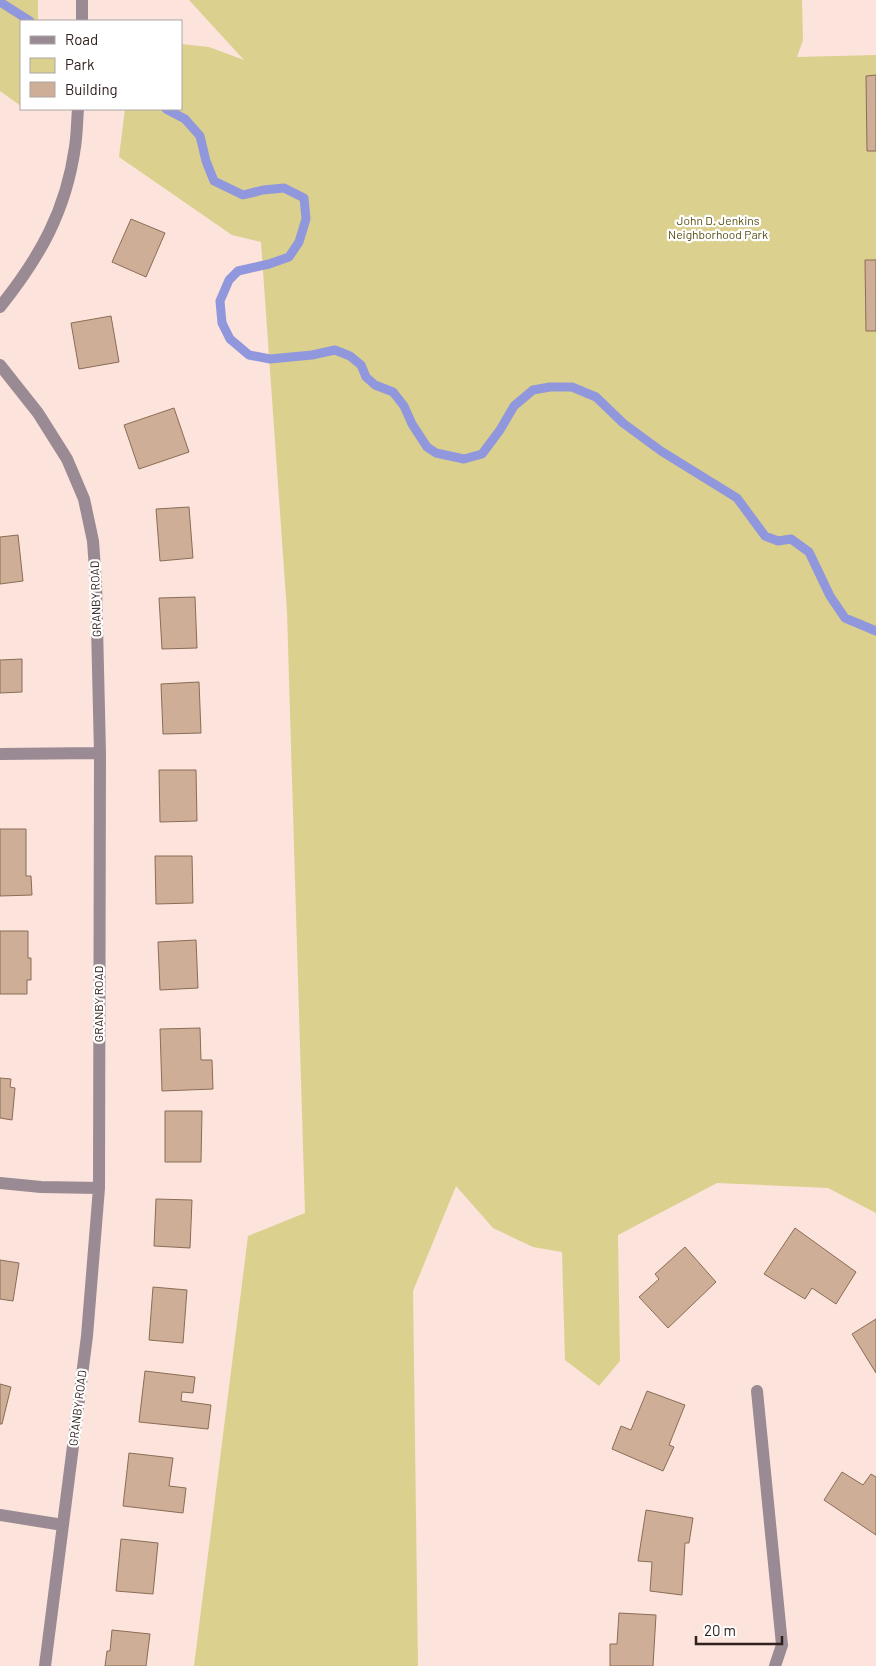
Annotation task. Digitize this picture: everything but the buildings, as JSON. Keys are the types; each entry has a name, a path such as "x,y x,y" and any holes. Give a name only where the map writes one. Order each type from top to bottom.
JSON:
{"street":[{"path":"82,0 82,20"},
{"path":"0,307 24,277 51,231 67,189 76,146 78,110"},
{"name":"GRANBY ROAD","path":"0,365 38,413 62,451 84,499 93,541 96,584 100,753 99,1188 87,1336 45,1666"},
{"path":"0,754 100,753"},
{"path":"0,1183 41,1187 99,1188"},
{"path":"757,1391 782,1645 774,1666"},
{"path":"0,1516 63,1525"}],"green space":[{"path":"0,0 38,0 38,20 20,20 20,105 0,91"},
{"name":"John D. Jenkins Neighborhood Park","path":"189,0 802,0 803,40 797,57 876,55 876,1213 828,1188 717,1183 618,1235 620,1361 599,1386 565,1360 562,1252 533,1247 493,1228 456,1186 413,1291 418,1666 194,1666 248,1236 305,1213 287,612 261,242 232,235 119,157 125,110 182,110 182,44 209,47 244,60"}],"waterway":[{"path":"0,2 28,20"},
{"path":"168,110 185,119 200,136 206,161 214,181 243,195 263,190 284,188 304,198 306,219 299,242 289,257 238,271 229,280 220,301 222,323 230,339 249,355 270,359 312,355 335,350 350,356 361,365 366,377 375,385 393,392 404,406 412,424 427,447 436,453 464,459 482,454 500,430 514,406 533,390 550,387 572,387 596,397 623,423 661,451 737,498 765,536 778,541 791,539 809,552 830,596 845,618 876,631"}]}
